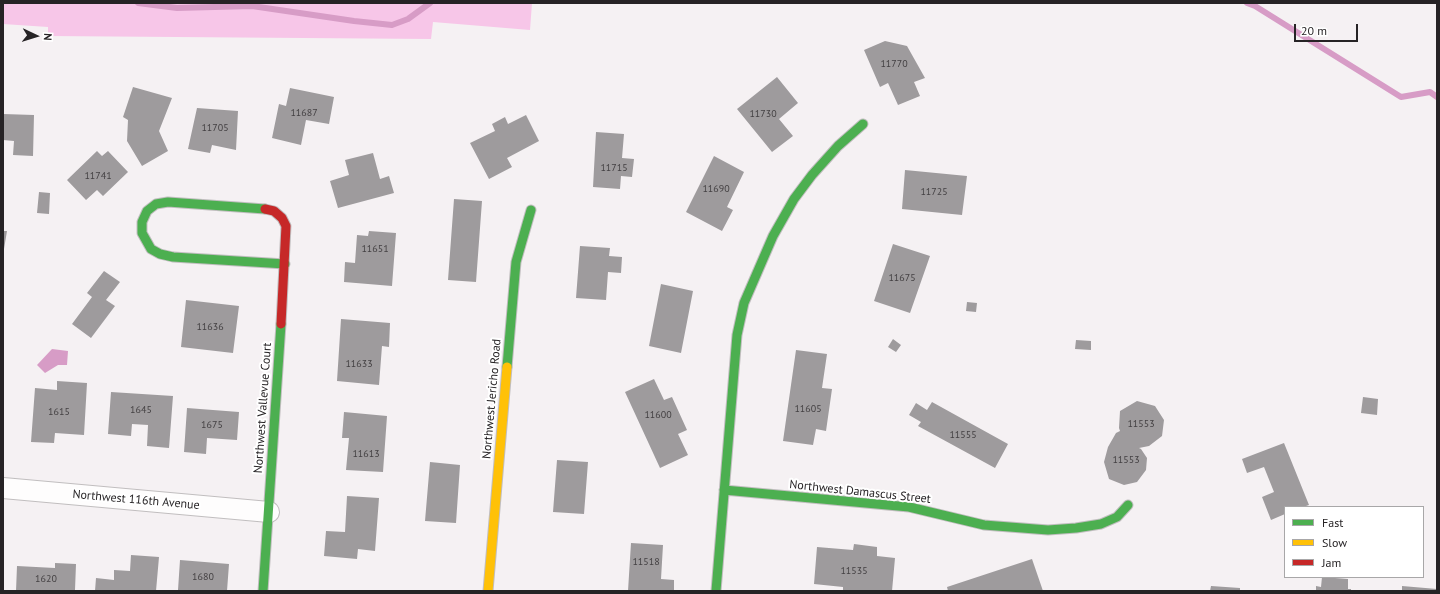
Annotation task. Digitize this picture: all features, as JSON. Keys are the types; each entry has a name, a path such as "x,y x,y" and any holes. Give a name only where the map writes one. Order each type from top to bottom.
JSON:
{"street":[{"path":"716,591 737,335 744,303 773,236 794,198 838,146 862,124"},
{"name":"Northwest Vallevue Court","path":"264,591 284,264 286,226 282,218 274,211 168,202 156,204 147,211 142,222 142,233 146,242 151,249 160,254 174,257 284,264"},
{"name":"Northwest Jericho Road","path":"488,591 516,262 531,210"},
{"name":"Northwest 116th Avenue","path":"3,488 269,512"},
{"name":"Northwest Damascus Street","path":"724,490 909,508 938,513 984,525 1048,530 1101,524 1117,517 1128,505"}],"shaded area":[{"path":"3,3 532,3 530,30 433,22 431,39 48,36 48,27 3,24"},
{"path":"52,349 68,351 67,365 58,365 45,373 37,365"}],"building":[{"path":"885,41 907,46 925,78 914,82 920,96 898,105 888,83 880,87 864,50"},
{"path":"777,77 798,103 779,119 793,136 772,152 737,109"},
{"path":"133,87 172,98 159,131 168,151 142,166 127,141 128,120 123,117"},
{"path":"290,88 334,97 329,124 306,120 301,145 272,138 279,104 286,106"},
{"path":"197,108 238,111 236,150 212,145 210,153 188,149"},
{"path":"3,114 34,115 33,156 13,155 14,141 3,140"},
{"path":"526,115 539,141 507,158 512,167 489,179 470,143 495,131 492,124 505,117 508,124"},
{"path":"596,132 624,134 622,158 634,159 632,177 621,176 620,189 593,187"},
{"path":"97,151 102,156 108,151 128,172 103,196 97,190 86,200 67,180"},
{"path":"373,153 380,179 389,176 394,193 338,208 330,181 349,175 345,160"},
{"path":"714,156 744,172 727,207 733,210 722,231 686,212"},
{"path":"905,170 967,176 962,215 902,209"},
{"path":"39,192 50,193 49,214 37,213"},
{"path":"454,199 482,201 476,282 448,280"},
{"path":"3,231 7,231 4,249 3,249"},
{"path":"369,231 396,233 392,286 344,282 345,262 355,263 357,235 368,236"},
{"path":"893,244 930,256 910,313 874,301"},
{"path":"580,246 610,248 609,256 622,257 621,273 608,272 606,300 576,298"},
{"path":"104,271 120,282 106,300 115,306 91,338 72,324 92,297 87,293"},
{"path":"661,284 693,291 681,353 649,346"},
{"path":"186,300 239,306 233,353 181,347"},
{"path":"967,302 977,303 976,312 966,311"},
{"path":"341,319 390,323 389,347 382,346 379,385 337,381"},
{"path":"893,339 901,345 896,352 888,347"},
{"path":"1076,340 1091,341 1091,350 1075,349"},
{"path":"796,350 827,354 822,388 832,389 826,431 816,429 813,445 783,441"},
{"path":"654,379 664,400 672,397 687,430 678,434 688,455 660,468 625,392"},
{"path":"57,381 87,383 84,435 55,433 54,443 31,442 35,388 57,390"},
{"path":"111,392 173,396 169,448 147,446 148,425 132,424 131,436 108,434"},
{"path":"1363,397 1378,399 1377,415 1361,413"},
{"path":"1137,401 1155,406 1164,420 1162,436 1149,446 1139,448 1147,458 1146,470 1137,482 1124,485 1109,479 1104,462 1108,447 1116,433 1120,431 1120,411"},
{"path":"932,402 1008,444 995,468 918,426 921,422 909,415 916,403 927,410"},
{"path":"187,408 239,412 237,440 207,438 206,454 184,452"},
{"path":"344,412 387,416 383,472 346,470 349,438 342,438"},
{"path":"1284,443 1309,505 1284,506 1284,514 1271,520 1262,497 1274,492 1264,467 1247,473 1242,459"},
{"path":"557,460 588,462 584,514 553,512"},
{"path":"430,462 460,465 456,523 425,521"},
{"path":"347,496 379,498 375,551 358,549 357,559 324,556 326,531 345,532"},
{"path":"631,543 663,545 661,579 674,580 674,591 628,591"},
{"path":"854,544 877,547 877,556 895,558 892,591 843,591 843,587 814,584 817,547 853,550"},
{"path":"131,555 159,557 156,591 95,591 96,578 114,580 114,570 130,571"},
{"path":"1032,559 1043,591 948,591 947,587"},
{"path":"180,560 229,564 227,591 178,590"},
{"path":"55,563 76,564 75,590 16,591 17,566 55,568"},
{"path":"1322,578 1348,579 1348,589 1351,589 1351,591 1316,591 1316,586 1321,587"},
{"path":"1211,586 1240,588 1240,591 1210,591"},
{"path":"1402,586 1437,589 1437,591 1402,591"}],"waterway":[{"path":"138,3 177,8 252,6 392,25 408,19 430,3"},
{"path":"1247,3 1255,6 1401,97 1430,92 1437,97"}],"traffic: fast":[{"path":"716,591 737,335 744,303 773,236 794,199 812,175 838,146 863,124"},
{"path":"265,209 168,202 156,204 147,211 142,222 142,233 151,249 160,254 173,257 285,264"},
{"path":"507,367 516,262 531,210"},
{"path":"263,591 281,324"},
{"path":"724,490 909,507 984,525 1048,530 1101,524 1117,517 1128,505"}],"traffic: slow":[{"path":"488,591 507,367"}],"traffic: jam":[{"path":"265,209 274,211 282,218 286,226 281,324"}]}
